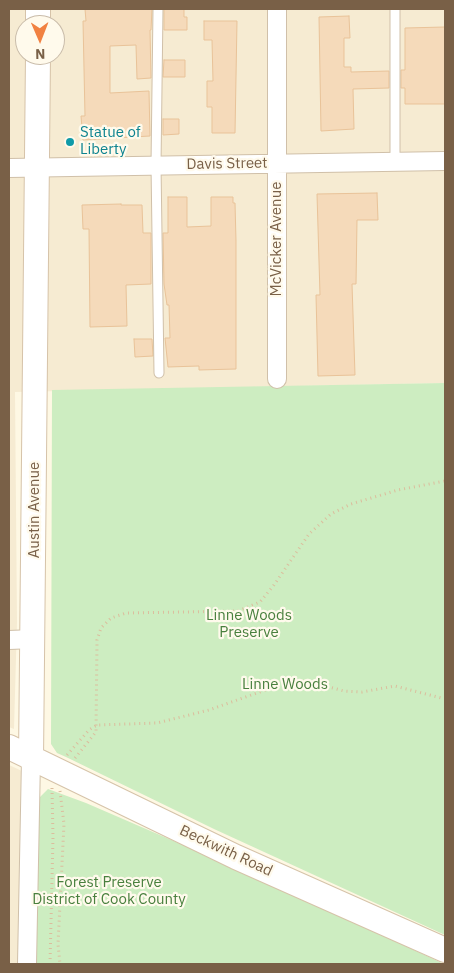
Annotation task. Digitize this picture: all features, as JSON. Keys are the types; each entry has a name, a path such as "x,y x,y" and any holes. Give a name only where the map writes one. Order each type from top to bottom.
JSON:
{"street":[{"name":"McVicker Avenue","path":"277,9 277,379"},
{"name":"Austin Avenue","path":"27,964 34,639 38,65"},
{"name":"Davis Street","path":"9,168 445,161"},
{"path":"9,640 34,639"},
{"name":"Beckwith Road","path":"9,747 236,857 445,950"}],"lane":[{"path":"158,9 156,165 159,373"},
{"path":"395,9 395,162"}],"path":[{"path":"50,964 53,837 50,790 91,740 97,725 98,640 101,628 111,618 126,612 238,610 260,602 309,534 331,514 351,504 398,490 445,482"},
{"path":"60,964 58,944 66,757 89,730 97,725 157,722 208,710 288,682 307,680 344,691 362,692 395,686 445,700"}],"shaded area":[{"path":"9,9 445,9 445,383 15,392 17,622 14,729 9,727"},
{"path":"9,765 22,771 21,964 9,964"}],"green space":[{"name":"Linne Woods","path":"445,383 445,935 214,829 57,753 51,744 52,390"},
{"name":"Forest Preserve District of Cook County","path":"48,789 86,803 250,874 444,964 34,964 37,800"}],"building":[{"path":"85,9 152,9 150,30 151,78 137,79 136,45 110,46 110,93 149,91 150,136 83,140 81,116 85,116 83,21 86,21"},
{"path":"164,9 184,9 184,17 187,17 187,30 164,30"},
{"path":"349,16 350,38 344,38 344,67 351,67 351,72 389,71 389,88 353,89 354,129 321,131 319,17"},
{"path":"204,21 237,21 235,133 212,133 212,107 207,107 207,81 213,81 212,40 204,40"},
{"path":"445,27 445,104 405,104 405,88 401,88 401,70 405,70 405,28"},
{"path":"164,60 185,60 185,77 163,77"},
{"path":"163,119 179,119 179,134 163,135"},
{"path":"377,193 378,220 357,220 356,284 352,284 355,375 318,376 316,295 320,295 317,194"},
{"path":"168,197 187,197 187,227 211,226 211,197 233,197 233,203 235,203 236,241 236,369 199,370 199,366 168,367 165,338 170,338 169,305 167,305 164,284 163,233 168,233"},
{"path":"82,205 142,205 143,233 151,233 151,284 126,285 127,326 90,327 89,229 83,229"},
{"path":"134,339 152,339 153,356 135,357"}],"place":[{"name":"Statue of Liberty","path":"70,142"}],"park label":[{"name":"Linne Woods Preserve","path":"249,624"}]}
